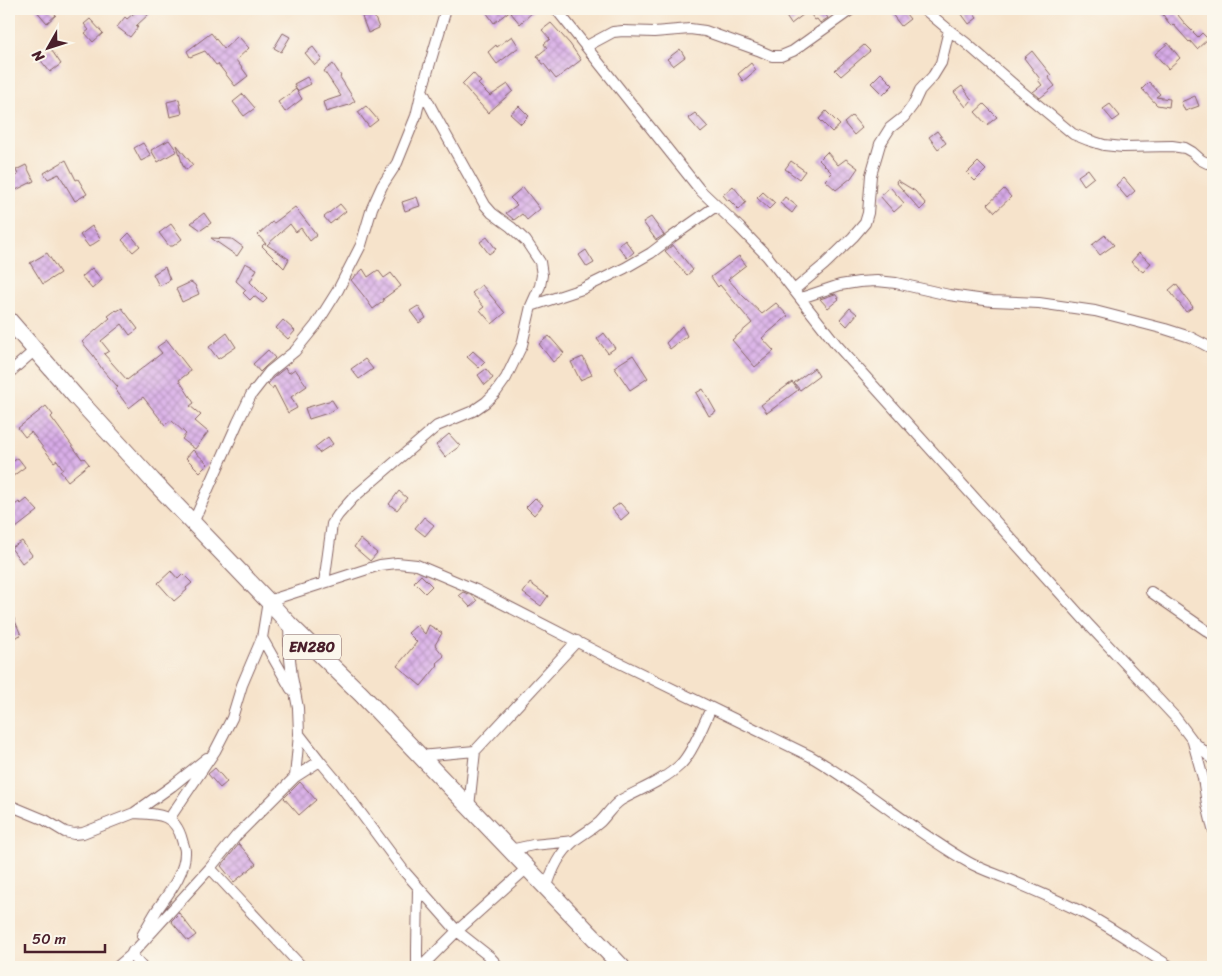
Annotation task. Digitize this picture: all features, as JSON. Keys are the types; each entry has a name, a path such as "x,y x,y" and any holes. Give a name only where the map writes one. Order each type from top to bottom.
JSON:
{"main road":[{"name":"EN280","path":"9,320 105,430 193,523 289,624 361,694 622,967"}],"street":[{"path":"193,523 251,395 270,372 295,351 316,325 338,290 362,245 372,208 382,186 397,163 416,116 446,9"},
{"path":"556,9 700,190 767,256 836,344 1088,624 1175,717 1193,741 1213,760"},
{"path":"587,46 613,32 654,32 690,29 705,31 772,56 782,56 793,51 852,9"},
{"path":"924,9 1073,134 1104,146 1172,146 1185,148 1200,160 1207,163 1213,162"},
{"path":"798,294 865,223 868,213 871,175 880,144 890,128 904,117 913,105 920,90 933,76 941,63 949,30"},
{"path":"324,583 332,524 338,515 353,498 437,426 472,411 486,402 496,392 506,378 522,345 531,306 540,286 542,275 540,262 526,241 485,205 422,90"},
{"path":"531,306 582,289 625,268 651,253 716,206"},
{"path":"798,294 859,282 886,282 983,300 1039,303 1095,311 1190,337 1213,349"},
{"path":"9,373 35,350"},
{"path":"170,819 215,751 232,718 242,685 262,638 268,601 380,565 397,563 417,565 476,590 577,642 810,756 838,772 967,862 1080,912 1171,967"},
{"path":"1152,592 1213,635"},
{"path":"289,624 290,659 298,708 296,777"},
{"path":"262,638 296,697"},
{"path":"469,807 475,752 577,642"},
{"path":"546,889 555,863 574,841 601,820 620,801 668,776 682,764 689,755 711,708"},
{"path":"298,734 340,785 386,849 418,888 457,931 490,957 499,967"},
{"path":"1193,741 1203,778 1213,829"},
{"path":"9,805 38,817 65,832 74,834 83,832 134,813 172,786 215,751"},
{"path":"420,756 475,752"},
{"path":"118,967 210,868 237,835 296,777 320,762"},
{"path":"131,955 178,878 185,852 181,836 170,819 158,814 134,813"},
{"path":"510,850 534,845 574,841"},
{"path":"210,868 302,967"},
{"path":"419,967 527,868"},
{"path":"418,888 416,949 419,967"},
{"path":"131,955 142,967"}],"building":[{"path":"35,9 51,9 56,15 47,23"},
{"path":"139,9 144,9 149,14 136,26 138,27 130,37 117,27 125,17 127,19"},
{"path":"484,9 512,9 494,23"},
{"path":"516,9 536,9 520,24 511,13"},
{"path":"787,9 821,9 828,18 820,23 808,11 791,24 783,12"},
{"path":"888,9 902,9 910,19 901,26"},
{"path":"958,9 970,9 977,18 969,24"},
{"path":"1159,9 1173,9 1198,37 1202,33 1208,39 1197,49 1173,24 1171,26"},
{"path":"373,13 379,28 368,33 362,17"},
{"path":"90,19 103,33 93,42 85,33 89,30 84,24"},
{"path":"551,23 570,44 581,60 556,79 537,56 547,48 544,44 550,39 542,30"},
{"path":"211,33 224,49 238,36 249,48 236,60 248,76 235,86 205,51 190,57 187,51"},
{"path":"283,33 290,37 281,52 274,48"},
{"path":"512,36 519,47 497,64 488,52"},
{"path":"1168,43 1180,58 1168,69 1155,54"},
{"path":"864,45 870,51 841,76 835,70"},
{"path":"313,47 322,59 315,65 305,53"},
{"path":"50,48 61,64 50,72 38,57"},
{"path":"680,49 685,57 673,66 667,59"},
{"path":"1032,51 1051,75 1048,77 1055,86 1040,98 1033,92 1042,85 1038,80 1040,79 1024,58"},
{"path":"751,63 756,70 743,81 738,74"},
{"path":"333,64 355,101 349,105 326,112 323,102 341,96 324,71"},
{"path":"473,73 481,82 478,84 490,96 508,84 513,91 488,113 462,84"},
{"path":"881,73 893,85 883,95 871,83"},
{"path":"307,77 311,84 297,91 294,84"},
{"path":"1149,82 1160,94 1156,97 1170,99 1169,107 1157,105 1142,89"},
{"path":"962,86 972,100 966,107 954,92"},
{"path":"296,89 302,99 285,112 278,102"},
{"path":"243,94 255,108 244,116 233,102"},
{"path":"1195,96 1199,106 1185,111 1181,102"},
{"path":"179,99 182,114 170,117 167,102"},
{"path":"984,104 997,117 987,125 975,112"},
{"path":"1110,104 1120,116 1113,121 1103,109"},
{"path":"366,106 378,120 369,127 358,112"},
{"path":"519,106 529,116 521,124 510,114"},
{"path":"826,111 840,125 832,132 819,119"},
{"path":"695,113 708,127 701,133 688,118"},
{"path":"852,116 862,128 854,135 844,123"},
{"path":"937,131 946,143 938,149 929,137"},
{"path":"169,140 177,151 158,162 151,150"},
{"path":"143,143 151,156 141,161 134,148"},
{"path":"177,145 193,165 186,170 183,166"},
{"path":"827,152 838,165 846,159 858,168 851,178 836,190 825,180 832,173 819,160"},
{"path":"66,160 76,180 78,179 87,194 75,201 59,174 48,179 44,173"},
{"path":"791,161 805,171 799,179 785,169"},
{"path":"978,162 986,170 975,181 967,173"},
{"path":"26,165 34,181 16,190 11,178 18,175 16,170"},
{"path":"1088,169 1094,177 1084,185 1078,176"},
{"path":"1124,178 1135,191 1127,198 1116,185"},
{"path":"897,180 915,191 926,204 920,210 896,182"},
{"path":"733,186 746,202 739,210 723,195"},
{"path":"523,187 540,209 527,220 522,214 514,220 506,213 517,205 510,198"},
{"path":"890,187 904,203 894,212 880,196"},
{"path":"1004,189 1011,197 995,212 988,204"},
{"path":"763,192 775,203 769,209 757,198"},
{"path":"417,197 420,206 405,211 402,202"},
{"path":"785,197 797,206 792,213 780,203"},
{"path":"340,204 346,211 330,224 324,217"},
{"path":"295,207 317,235 310,241 301,228 296,232 290,224 267,245 289,259 284,268 262,246 266,244 258,235 272,222 274,223"},
{"path":"204,213 211,223 201,230 191,223"},
{"path":"651,217 664,235 656,240 643,222"},
{"path":"171,224 182,239 173,246 169,246 159,233"},
{"path":"92,226 101,239 89,247 80,235"},
{"path":"129,233 140,246 133,252 122,240"},
{"path":"1105,235 1114,245 1100,255 1092,245"},
{"path":"487,237 496,249 489,254 480,242"},
{"path":"211,238 232,239 243,247 237,256"},
{"path":"625,240 634,252 627,258 618,246"},
{"path":"673,245 693,270 687,275 665,251"},
{"path":"586,250 594,263 587,267 579,255"},
{"path":"47,253 60,273 43,284 30,263"},
{"path":"1139,253 1151,263 1143,272 1131,262"},
{"path":"739,256 746,265 728,279 762,314 776,303 788,316 762,338 774,351 755,367 732,340 752,323 711,277"},
{"path":"245,263 257,269 250,282 267,299 263,303 254,296 250,300 243,293 246,290 236,281"},
{"path":"165,267 170,280 159,286 153,274"},
{"path":"92,268 102,280 92,289 82,277"},
{"path":"363,269 368,277 378,270 384,278 391,273 401,286 373,309 351,280"},
{"path":"191,282 195,285 199,294 182,302 176,289"},
{"path":"1176,284 1193,307 1186,312 1169,290"},
{"path":"482,285 505,313 492,324 480,310 484,307 472,293"},
{"path":"835,294 839,299 828,308 820,299"},
{"path":"418,306 426,318 419,323 410,311"},
{"path":"122,308 138,329 130,335 122,324 101,341 109,351 104,354 127,380 162,353 157,347 167,340 191,371 179,380 194,403 190,406 201,415 195,421 208,432 195,449 182,439 186,434 171,420 165,425 143,397 129,408 115,389 118,387 82,342 110,318 108,316"},
{"path":"850,308 857,314 847,326 840,319"},
{"path":"283,320 295,331 288,339 276,328"},
{"path":"682,326 687,336 670,349 666,343"},
{"path":"227,333 236,347 218,359 209,347"},
{"path":"604,333 615,348 608,353 597,339"},
{"path":"549,336 564,353 553,362 539,344"},
{"path":"268,350 275,358 260,372 253,364"},
{"path":"473,351 485,362 479,368 467,357"},
{"path":"633,355 648,378 630,390 614,367"},
{"path":"583,357 592,375 580,380 571,362"},
{"path":"365,359 373,369 359,379 351,369"},
{"path":"285,368 289,373 295,369 307,386 291,397 297,408 288,413 274,386 272,389 268,384"},
{"path":"814,368 819,376 800,390 794,383"},
{"path":"486,369 493,378 485,385 478,375"},
{"path":"792,382 798,390 767,413 761,405"},
{"path":"703,389 716,412 709,416 696,393"},
{"path":"332,400 337,408 309,419 305,408"},
{"path":"46,406 53,415 51,417 82,459 84,458 89,464 68,481 60,471 63,469 57,460 54,462 31,432 25,437 18,428"},
{"path":"449,434 460,446 445,457 436,445"},
{"path":"328,437 333,444 319,453 315,447"},
{"path":"193,450 208,464 200,472 186,458"},
{"path":"18,458 25,467 9,479 9,464"},
{"path":"399,491 407,498 397,510 389,504"},
{"path":"535,498 543,505 534,515 526,507"},
{"path":"27,499 38,511 16,528 9,518 9,509"},
{"path":"620,503 629,513 621,520 612,509"},
{"path":"424,517 434,525 425,536 415,528"},
{"path":"360,539 377,553 370,561 354,547"},
{"path":"22,541 32,555 22,563 11,548"},
{"path":"171,571 178,579 183,574 192,583 174,601 158,583"},
{"path":"421,575 432,586 425,593 414,582"},
{"path":"530,583 548,596 541,606 523,593"},
{"path":"463,592 473,596 477,601 470,607 459,595"},
{"path":"9,607 21,635 11,639 9,634"},
{"path":"417,625 425,634 429,625 442,633 435,645 444,656 436,663 438,665 421,686 397,666 417,642 408,633"},
{"path":"215,768 227,782 220,788 208,774"},
{"path":"300,782 316,800 299,815 284,798"},
{"path":"239,844 256,864 234,882 221,866"},
{"path":"179,913 196,935 188,941 171,921"}]}
